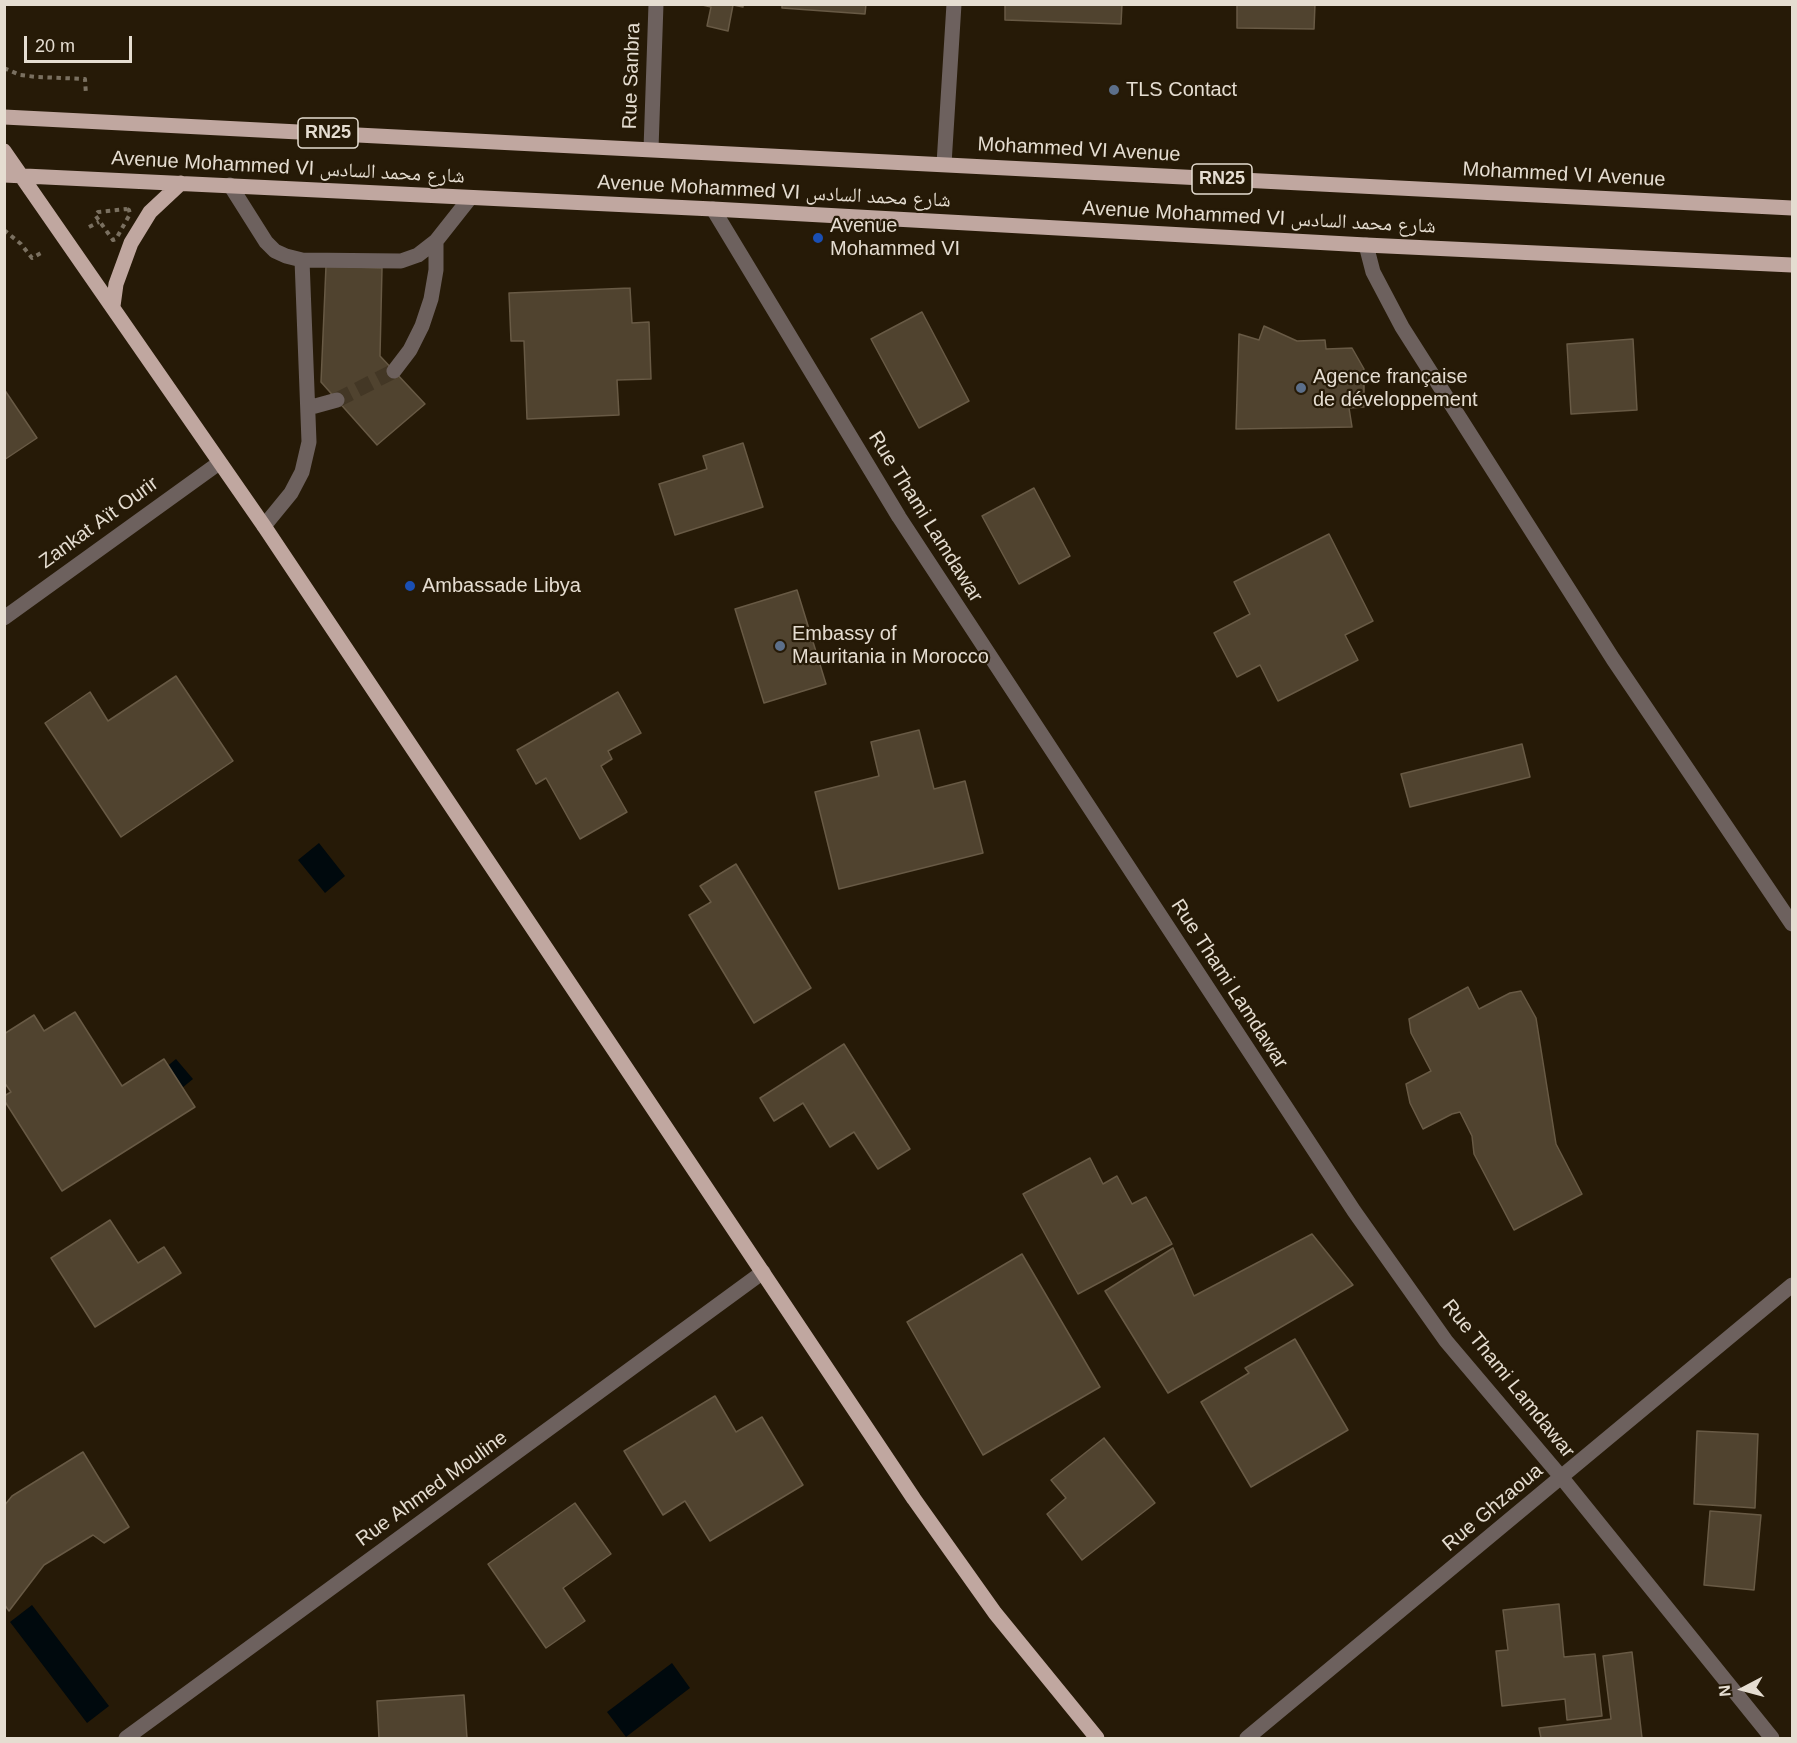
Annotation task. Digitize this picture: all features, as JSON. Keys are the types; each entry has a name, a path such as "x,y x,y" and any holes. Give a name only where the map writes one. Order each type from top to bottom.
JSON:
{"main road":[{"name":"Avenue Mohammed VI شارع محمد السادس","path":"4,117 651,149"},
{"name":"Mohammed VI Avenue","path":"651,149 1792,208"},
{"path":"4,151 264,526 954,1556 995,1613 1097,1738"},
{"name":"Avenue Mohammed VI شارع محمد السادس","path":"4,174 1792,265"},
{"path":"113,306 116,284 131,243 150,212 181,183"}],"street":[{"name":"Rue Sanbra","path":"651,149 656,4"},
{"path":"944,164 954,4"},
{"path":"230,185 266,242 281,254 302,260 401,261 418,255 436,241 470,198"},
{"name":"Rue Thami Lamdawar","path":"713,209 899,518 1354,1211 1446,1341 1562,1478 1772,1738"},
{"path":"394,371 410,350 422,326 431,299 436,270 436,241"},
{"path":"1366,245 1373,272 1402,327 1613,659 1792,924"},
{"path":"264,526 291,493 302,472 309,442 302,260"},
{"path":"308,408 337,400"},
{"name":"Zankat Aït Ourir","path":"4,618 219,463"},
{"name":"Rue Ahmed Mouline","path":"126,1738 763,1272"},
{"name":"Rue Ghzaoua","path":"1247,1738 1792,1286"}],"shaded area":[{"path":"319,843 345,876 325,893 298,860"},
{"path":"176,1059 193,1079 160,1106 143,1086"},
{"path":"32,1605 109,1706 87,1723 10,1622"},
{"path":"672,1663 690,1688 626,1737 607,1712"}],"building":[{"path":"698,4 743,4 743,7 733,5 728,31 707,26 711,7"},
{"path":"782,4 866,4 865,14 782,8"},
{"path":"1005,4 1122,4 1121,24 1005,20"},
{"path":"1237,4 1315,4 1314,29 1237,28"},
{"path":"326,266 382,268 380,356 425,404 377,445 321,382"},
{"path":"630,288 632,323 649,322 651,379 617,380 619,415 527,419 524,341 511,341 509,293"},
{"path":"922,312 969,401 919,428 871,339"},
{"name":"Agence française de développement","path":"1264,326 1297,341 1325,340 1326,349 1352,348 1364,369 1364,407 1349,408 1352,427 1236,429 1239,334 1259,340"},
{"path":"1633,339 1637,410 1571,414 1567,344"},
{"path":"4,389 37,438 4,460"},
{"path":"743,443 763,507 675,535 659,484 707,469 703,456"},
{"path":"1034,488 1070,556 1019,584 982,516"},
{"path":"1329,534 1373,621 1345,635 1358,660 1278,701 1260,665 1237,677 1214,633 1250,614 1234,582"},
{"name":"Embassy of Mauritania in Morocco","path":"797,590 826,684 764,703 735,609"},
{"path":"176,676 233,761 121,837 45,723 90,692 108,721"},
{"path":"618,692 641,733 608,751 612,759 601,766 627,812 580,839 546,778 536,784 517,750"},
{"path":"919,730 934,789 965,781 983,853 839,889 815,792 879,776 871,742"},
{"path":"1522,744 1530,777 1410,807 1401,774"},
{"path":"736,864 811,988 754,1023 689,915 711,902 700,886"},
{"path":"1468,987 1479,1009 1510,993 1521,991 1536,1018 1556,1144 1582,1194 1514,1230 1474,1154 1472,1136 1460,1112 1423,1129 1410,1103 1406,1084 1431,1071 1411,1033 1409,1019"},
{"path":"75,1012 122,1086 164,1059 195,1107 62,1191 4,1100 4,1096 11,1092 4,1082 4,1034 34,1015 44,1031"},
{"path":"844,1044 910,1149 878,1169 854,1132 830,1147 803,1103 774,1121 760,1098"},
{"path":"1090,1158 1103,1184 1117,1176 1132,1204 1146,1197 1172,1244 1078,1294 1023,1194"},
{"path":"110,1220 138,1263 164,1247 181,1273 95,1327 51,1258"},
{"path":"1312,1234 1353,1285 1168,1393 1105,1291 1173,1248 1194,1296"},
{"path":"1022,1254 1100,1387 983,1455 907,1322"},
{"path":"1295,1339 1348,1430 1251,1487 1201,1402 1249,1373 1245,1368"},
{"path":"715,1396 736,1432 762,1417 803,1485 710,1541 685,1501 663,1515 624,1451"},
{"path":"1697,1431 1758,1434 1755,1508 1694,1504"},
{"path":"1104,1438 1155,1503 1082,1560 1047,1514 1066,1498 1051,1480"},
{"path":"83,1452 129,1527 104,1543 93,1535 44,1565 9,1611 4,1604 4,1506 12,1496"},
{"path":"575,1503 611,1554 563,1588 585,1621 546,1648 488,1564"},
{"path":"1710,1511 1761,1515 1754,1590 1704,1585"},
{"path":"1559,1604 1564,1657 1595,1654 1602,1716 1567,1720 1565,1699 1502,1706 1496,1651 1508,1650 1503,1610"},
{"path":"1632,1652 1642,1738 1541,1738 1539,1728 1611,1719 1603,1656"},
{"path":"464,1695 467,1738 379,1738 377,1701"}],"tunnel":[{"path":"337,400 394,371"}],"place":[{"name":"TLS Contact","path":"1114,90"},
{"name":"Avenue Mohammed VI","path":"818,238"},
{"name":"Agence française de développement","path":"1301,388"},
{"name":"Ambassade Libya","path":"410,586"},
{"name":"Embassy of Mauritania in Morocco","path":"780,646"}]}
